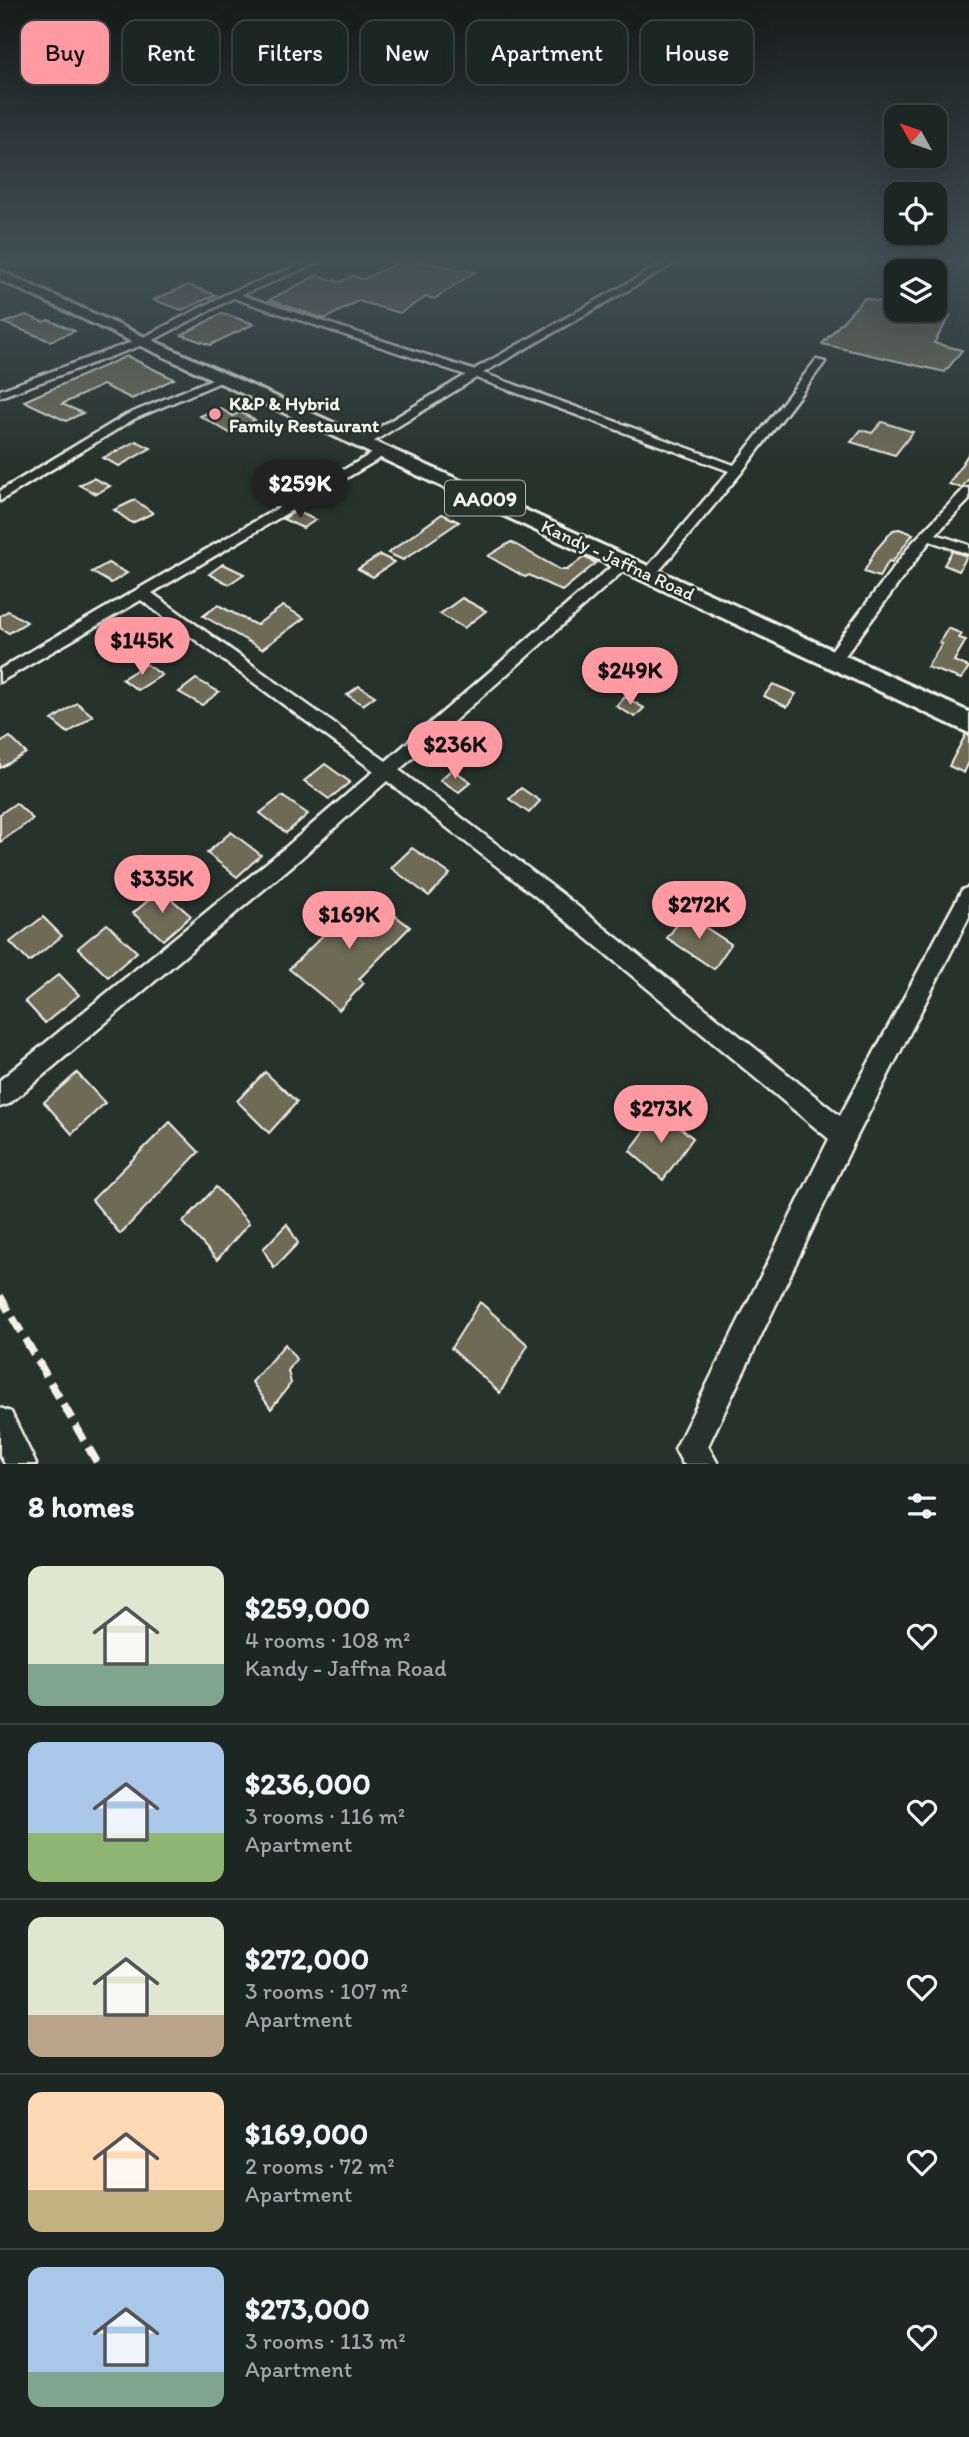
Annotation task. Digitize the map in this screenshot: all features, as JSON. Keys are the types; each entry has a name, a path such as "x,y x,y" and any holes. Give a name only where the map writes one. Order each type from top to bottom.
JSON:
{"highway":[{"name":"Kandy - Jaffna Road","path":"114,327 969,723"}],"street":[{"path":"0,394 18,384 67,368 75,368 144,341 170,327"},
{"path":"331,327 475,374 737,470"},
{"path":"364,442 557,327"},
{"path":"649,574 737,470 820,362"},
{"path":"0,496 130,417 224,377"},
{"path":"0,676 383,451"},
{"path":"833,660 917,545 929,536 969,492"},
{"path":"929,536 969,550"},
{"path":"0,1095 293,853 624,563"},
{"path":"142,593 387,771 555,900 844,1135"},
{"path":"703,1464 690,1449 844,1135 969,896"},
{"path":"0,1423 21,1464"}],"building":[{"path":"15,327 66,327 75,331 50,341"},
{"path":"196,327 247,327 210,345 182,335"},
{"path":"837,327 943,327 934,343 962,350 945,372 822,344"},
{"path":"127,356 174,379 132,399 103,385 62,404 83,413 66,421 24,401"},
{"path":"220,408 233,416 240,412 255,420 230,433 200,416"},
{"path":"882,422 913,432 895,455 851,442 861,430 872,433"},
{"path":"136,441 151,448 119,466 103,458"},
{"path":"969,453 969,478 962,488 949,484"},
{"path":"93,478 110,486 96,494 79,485"},
{"path":"135,500 153,513 132,523 114,510"},
{"path":"296,511 316,520 303,528 283,519"},
{"path":"442,514 459,522 403,560 388,553"},
{"path":"899,529 913,534 892,562 889,561 879,577 864,572 875,551 893,530"},
{"path":"511,542 561,570 567,570 584,557 596,563 562,591 529,575 525,577 488,556"},
{"path":"952,551 967,556 959,571 944,565"},
{"path":"380,555 394,562 373,577 358,569"},
{"path":"108,563 127,573 111,583 92,572"},
{"path":"223,564 244,574 229,584 209,574"},
{"path":"462,598 486,611 464,628 440,614"},
{"path":"218,605 256,625 283,606 304,618 262,649 203,616"},
{"path":"8,611 27,622 9,633 0,628 0,616"},
{"path":"948,628 962,634 959,638 966,640 954,661 969,667 961,679 927,667 942,644 939,643"},
{"path":"146,664 162,675 138,690 122,679"},
{"path":"196,679 219,692 202,705 179,692"},
{"path":"773,684 796,694 787,707 764,696"},
{"path":"359,686 375,696 363,705 347,695"},
{"path":"625,697 644,708 635,717 616,706"},
{"path":"77,703 93,716 68,733 52,720"},
{"path":"966,734 969,735 969,762 964,773 949,766"},
{"path":"10,737 26,753 0,768 0,743"},
{"path":"325,764 350,782 329,799 304,781"},
{"path":"452,769 471,782 459,792 440,780"},
{"path":"521,788 540,801 529,813 509,799"},
{"path":"282,796 308,814 286,833 260,813"},
{"path":"16,803 33,819 0,842 0,814"},
{"path":"231,832 261,855 237,877 207,853"},
{"path":"412,848 450,874 429,896 391,868"},
{"path":"161,890 191,916 163,940 133,913"},
{"path":"366,893 410,927 359,979 364,983 339,1010 289,969"},
{"path":"685,914 731,944 714,969 667,938"},
{"path":"43,917 62,936 29,962 10,942"},
{"path":"107,924 137,952 108,977 78,948"},
{"path":"59,974 79,995 45,1023 25,1001"},
{"path":"265,1072 297,1102 269,1133 237,1101"},
{"path":"77,1073 105,1103 72,1134 44,1102"},
{"path":"659,1111 693,1138 663,1180 630,1151"},
{"path":"170,1122 199,1152 120,1234 92,1200"},
{"path":"216,1187 249,1223 217,1260 183,1222"},
{"path":"287,1224 298,1243 274,1268 263,1249"},
{"path":"480,1302 528,1345 500,1393 451,1348"},
{"path":"285,1344 296,1359 288,1371 291,1383 271,1409 252,1382"}],"railway":[{"path":"0,1296 98,1464"}],"place":[{"name":"K&P & Hybrid Family Restaurant","path":"215,414"}]}
